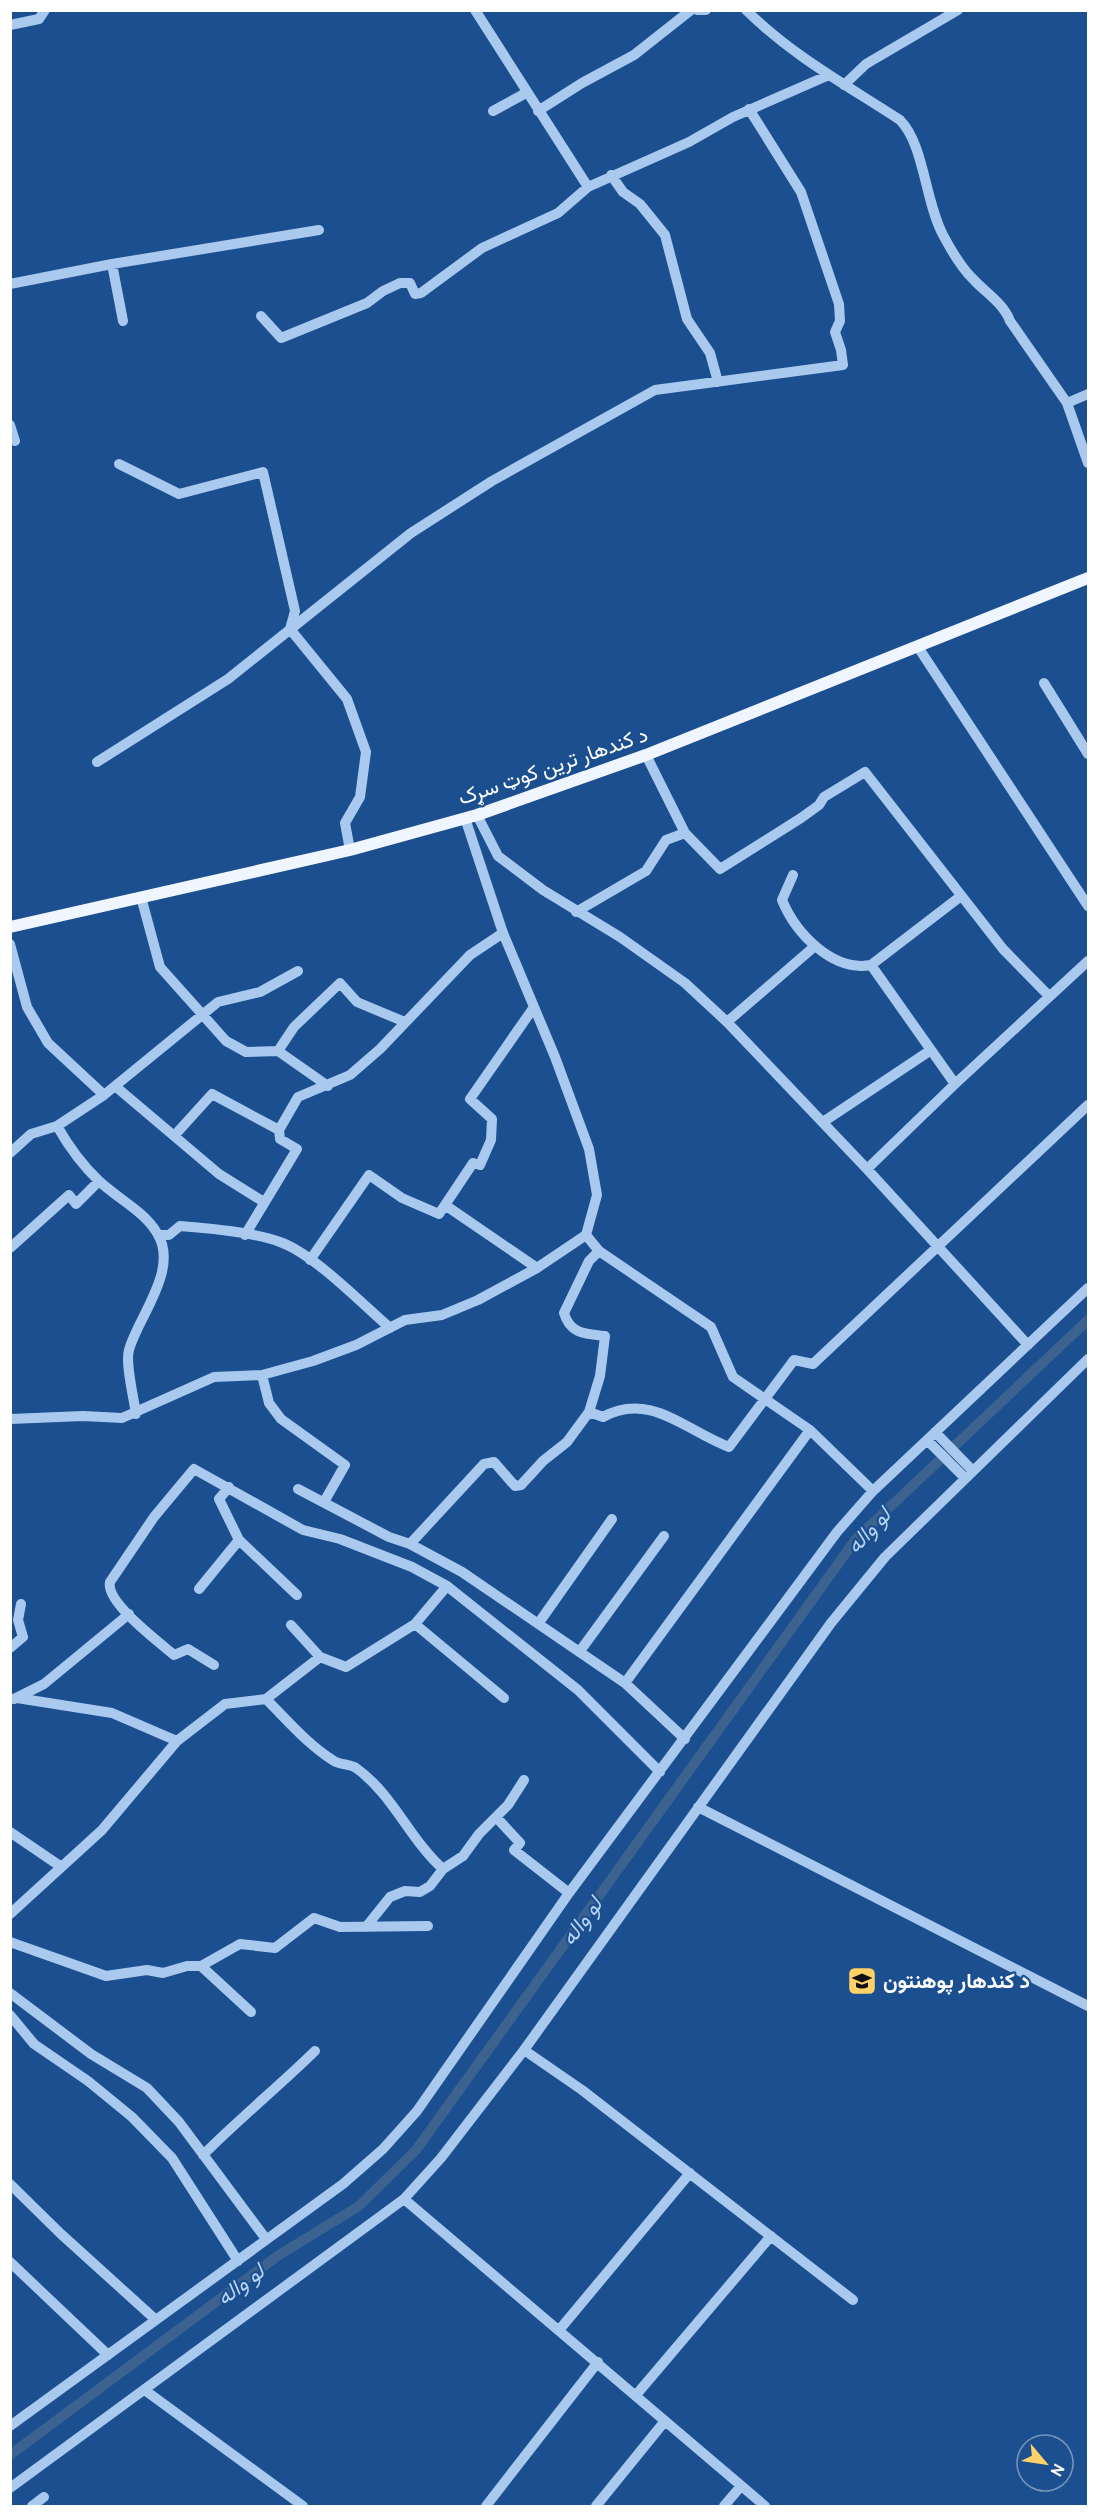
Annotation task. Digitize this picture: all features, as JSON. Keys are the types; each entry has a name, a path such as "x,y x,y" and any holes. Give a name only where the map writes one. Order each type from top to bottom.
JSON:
{"main road":[{"name":"د کندهار ترين کوټ سړک","path":"10,927 350,850 471,816 646,755 1089,578"}],"street":[{"path":"10,25 39,19 45,10"},
{"path":"475,10 588,187"},
{"path":"538,111 582,83 634,55 691,10"},
{"path":"697,10 706,10"},
{"path":"746,10 777,41 900,120 909,129 916,145 930,209 943,235 972,279 1007,312 1010,321 1067,403 1089,463"},
{"path":"844,85 866,64 958,10"},
{"path":"261,316 280,338 367,303 383,291 400,283 410,283 415,294 421,293 482,248 558,213 588,187 668,152 749,109 829,75"},
{"path":"493,111 526,93"},
{"path":"98,762 228,679 411,533 492,481 656,390 843,365 842,350 835,332 840,321 839,304 801,192 749,109"},
{"path":"611,175 623,192 640,204 665,235 687,319 691,330 710,353 718,382"},
{"path":"10,284 112,264 319,230"},
{"path":"112,264 123,321"},
{"path":"1067,403 1089,394"},
{"path":"10,425 15,441"},
{"path":"119,464 179,494 263,472 295,610 290,629"},
{"path":"290,629 347,699 366,752 360,796 345,823 350,850"},
{"path":"918,647 1089,906"},
{"path":"1044,683 1089,754"},
{"path":"646,755 685,833 720,869 819,806 824,797 865,772 1003,949 1049,996"},
{"path":"471,816 498,856 576,912 620,937 685,983 728,1022 867,1169 1028,1345"},
{"path":"10,1419 83,1416 122,1418 136,1414 214,1377 262,1376 356,1345 405,1320 451,1311 478,1300 537,1268 586,1235 597,1196 589,1149 503,933 471,816"},
{"path":"576,912 646,871 666,840 685,833"},
{"path":"793,875 782,900 815,946 842,963 856,968 872,965 961,896"},
{"path":"141,897 160,967 226,1041 246,1052 278,1051 328,1086"},
{"path":"245,1235 297,1149 280,1139 279,1130 298,1097 350,1075 470,955 503,933"},
{"path":"10,944 27,1007 48,1043 104,1095"},
{"path":"728,1022 815,946"},
{"path":"867,1169 955,1084 1089,961"},
{"path":"872,965 955,1084"},
{"path":"10,1153 31,1134 57,1126 104,1095 218,1002 260,992 298,970"},
{"path":"278,1051 294,1027 340,983 357,1002 405,1022"},
{"path":"310,1260 369,1175 402,1198 439,1214 473,1163 480,1165 484,1160 491,1140 492,1119 470,1099 534,1007"},
{"path":"823,1122 931,1050"},
{"path":"115,1086 219,1174 264,1202"},
{"path":"174,1136 212,1094 279,1130"},
{"path":"589,1412 603,1417 619,1409 649,1410 677,1419 705,1438 729,1447 794,1360 813,1364 1089,1105"},
{"path":"57,1126 75,1156 99,1181 164,1235"},
{"path":"10,1248 69,1195 76,1204 99,1181"},
{"path":"445,1205 537,1268"},
{"path":"164,1235 180,1226 281,1242 310,1260 390,1328"},
{"path":"136,1414 128,1352 160,1278 164,1235"},
{"path":"586,1235 599,1251 711,1327 733,1377 810,1430 873,1491"},
{"path":"410,1544 484,1464 494,1462 515,1486 521,1485 543,1461 567,1442 589,1412 600,1376 605,1336 580,1334 567,1325 564,1313 589,1262 599,1251"},
{"path":"10,2426 343,2184 383,2149 417,2111 569,1893 686,1739 837,1532 873,1491 1089,1288"},
{"path":"10,2488 146,2391 404,2199 441,2158 524,2050 831,1623 871,1573 968,1474 1089,1359"},
{"path":"262,1376 269,1403 281,1419 345,1465 324,1502"},
{"path":"625,1683 810,1430"},
{"path":"931,1436 968,1474"},
{"path":"214,1665 188,1649 174,1655 116,1603 109,1586 154,1517 194,1469 303,1530 340,1539 412,1567 447,1586 578,1690 660,1772"},
{"path":"229,1487 219,1499 239,1540 297,1595"},
{"path":"298,1489 389,1538 410,1544 462,1572 625,1683 686,1739"},
{"path":"538,1624 612,1519"},
{"path":"579,1652 664,1536"},
{"path":"199,1588 239,1540"},
{"path":"291,1625 320,1657 346,1667 415,1624 447,1586"},
{"path":"10,1648 22,1637 18,1620 21,1604"},
{"path":"14,1699 44,1684 129,1614"},
{"path":"415,1624 504,1698"},
{"path":"10,1914 102,1830 177,1742 225,1704 266,1699 320,1657"},
{"path":"14,1699 112,1713 177,1742"},
{"path":"266,1699 316,1748 336,1762 354,1767 394,1807 432,1859 443,1869"},
{"path":"366,1927 390,1897 405,1891 420,1892 430,1886 443,1869 463,1856 508,1805 524,1780"},
{"path":"698,1807 1089,2006"},
{"path":"496,1817 520,1843 514,1851 569,1893"},
{"path":"10,1832 60,1866"},
{"path":"10,1942 106,1976 147,1970 163,1973 187,1966 201,1966 240,1944 275,1948 314,1918 340,1927 428,1926"},
{"path":"201,1966 251,2012"},
{"path":"10,1993 91,2055 147,2088 179,2122 266,2239"},
{"path":"10,2015 34,2044 88,2081 132,2117 172,2158 238,2261"},
{"path":"524,2050 582,2090 853,2300"},
{"path":"203,2155 248,2110 266,2098 315,2051"},
{"path":"560,2329 690,2173"},
{"path":"10,2184 61,2234 156,2320"},
{"path":"404,2199 560,2329 765,2506"},
{"path":"636,2395 771,2236"},
{"path":"10,2262 108,2355"},
{"path":"486,2506 598,2362"},
{"path":"146,2391 303,2506"},
{"path":"596,2506 665,2421"},
{"path":"724,2506 741,2486"},
{"path":"32,2506 44,2497"}],"waterway":[{"name":"لو واله","path":"10,2455 279,2255 359,2206 416,2150 856,1539 1088,1320"}],"place":[{"name":"د کندهار پوهنتون","path":"862,1981"}]}
